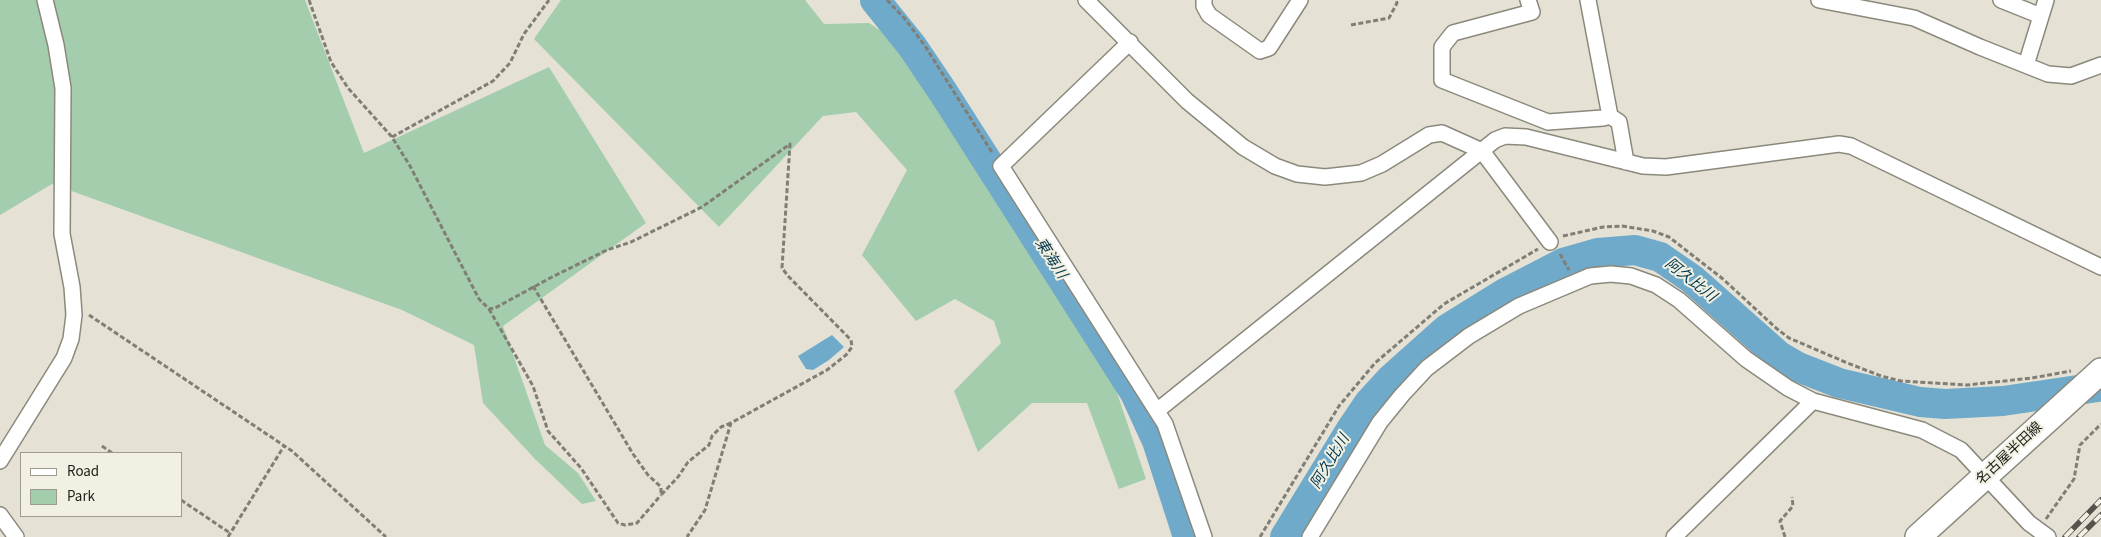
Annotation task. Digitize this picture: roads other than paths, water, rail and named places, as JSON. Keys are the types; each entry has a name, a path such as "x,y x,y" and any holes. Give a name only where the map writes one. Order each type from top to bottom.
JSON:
{"main road":[{"name":"名古屋半田線","path":"1918,537 1986,477 2061,406 2090,370"}],"street":[{"path":"0,461 64,358 70,339 74,310 72,287 62,234 63,88 56,44 44,0"},
{"path":"1086,0 1130,42 1186,101 1243,147 1275,166 1298,174 1325,177 1361,173 1382,164 1429,135 1442,133 1482,151 1552,241"},
{"path":"1204,0 1204,6 1209,15 1260,51 1269,48 1300,0"},
{"path":"1528,0 1532,12 1453,33 1442,48 1442,80 1548,122 1610,116"},
{"path":"1588,0 1610,116 1619,122 1626,162"},
{"path":"1820,0 1879,6 1914,18 2048,74 2071,76 2101,65"},
{"path":"2000,0 2041,16"},
{"path":"2026,65 2046,0"},
{"path":"1130,42 1001,166 1158,410 1165,424 1204,537"},
{"path":"1158,410 1495,140 1500,138 1526,137 1643,166 1666,167 1839,144 1851,146 2101,268"},
{"path":"1310,537 1380,422 1428,368 1469,336 1519,306 1590,276 1612,274 1631,276 1656,285 1680,300 1746,359 1788,388 1813,401 1922,430 1961,450 2029,523 2043,533"},
{"path":"1674,537 1813,401"},
{"path":"0,515 16,537"}],"water":[{"path":"832,335 844,347 829,360 813,370 806,369 798,356"}],"waterway":[{"name":"東海川","path":"875,0 912,46 943,92 1135,393 1157,441 1188,537"},
{"name":"阿久比川","path":"1285,537 1350,431 1369,403 1391,379 1447,329 1505,293 1563,263 1598,253 1635,250 1660,257 1692,279 1779,356 1798,367 1839,383 1920,402 1945,404 2003,401 2098,387"}],"railway":[{"path":"2065,537 2101,500"},
{"path":"2079,537 2101,515"}]}
